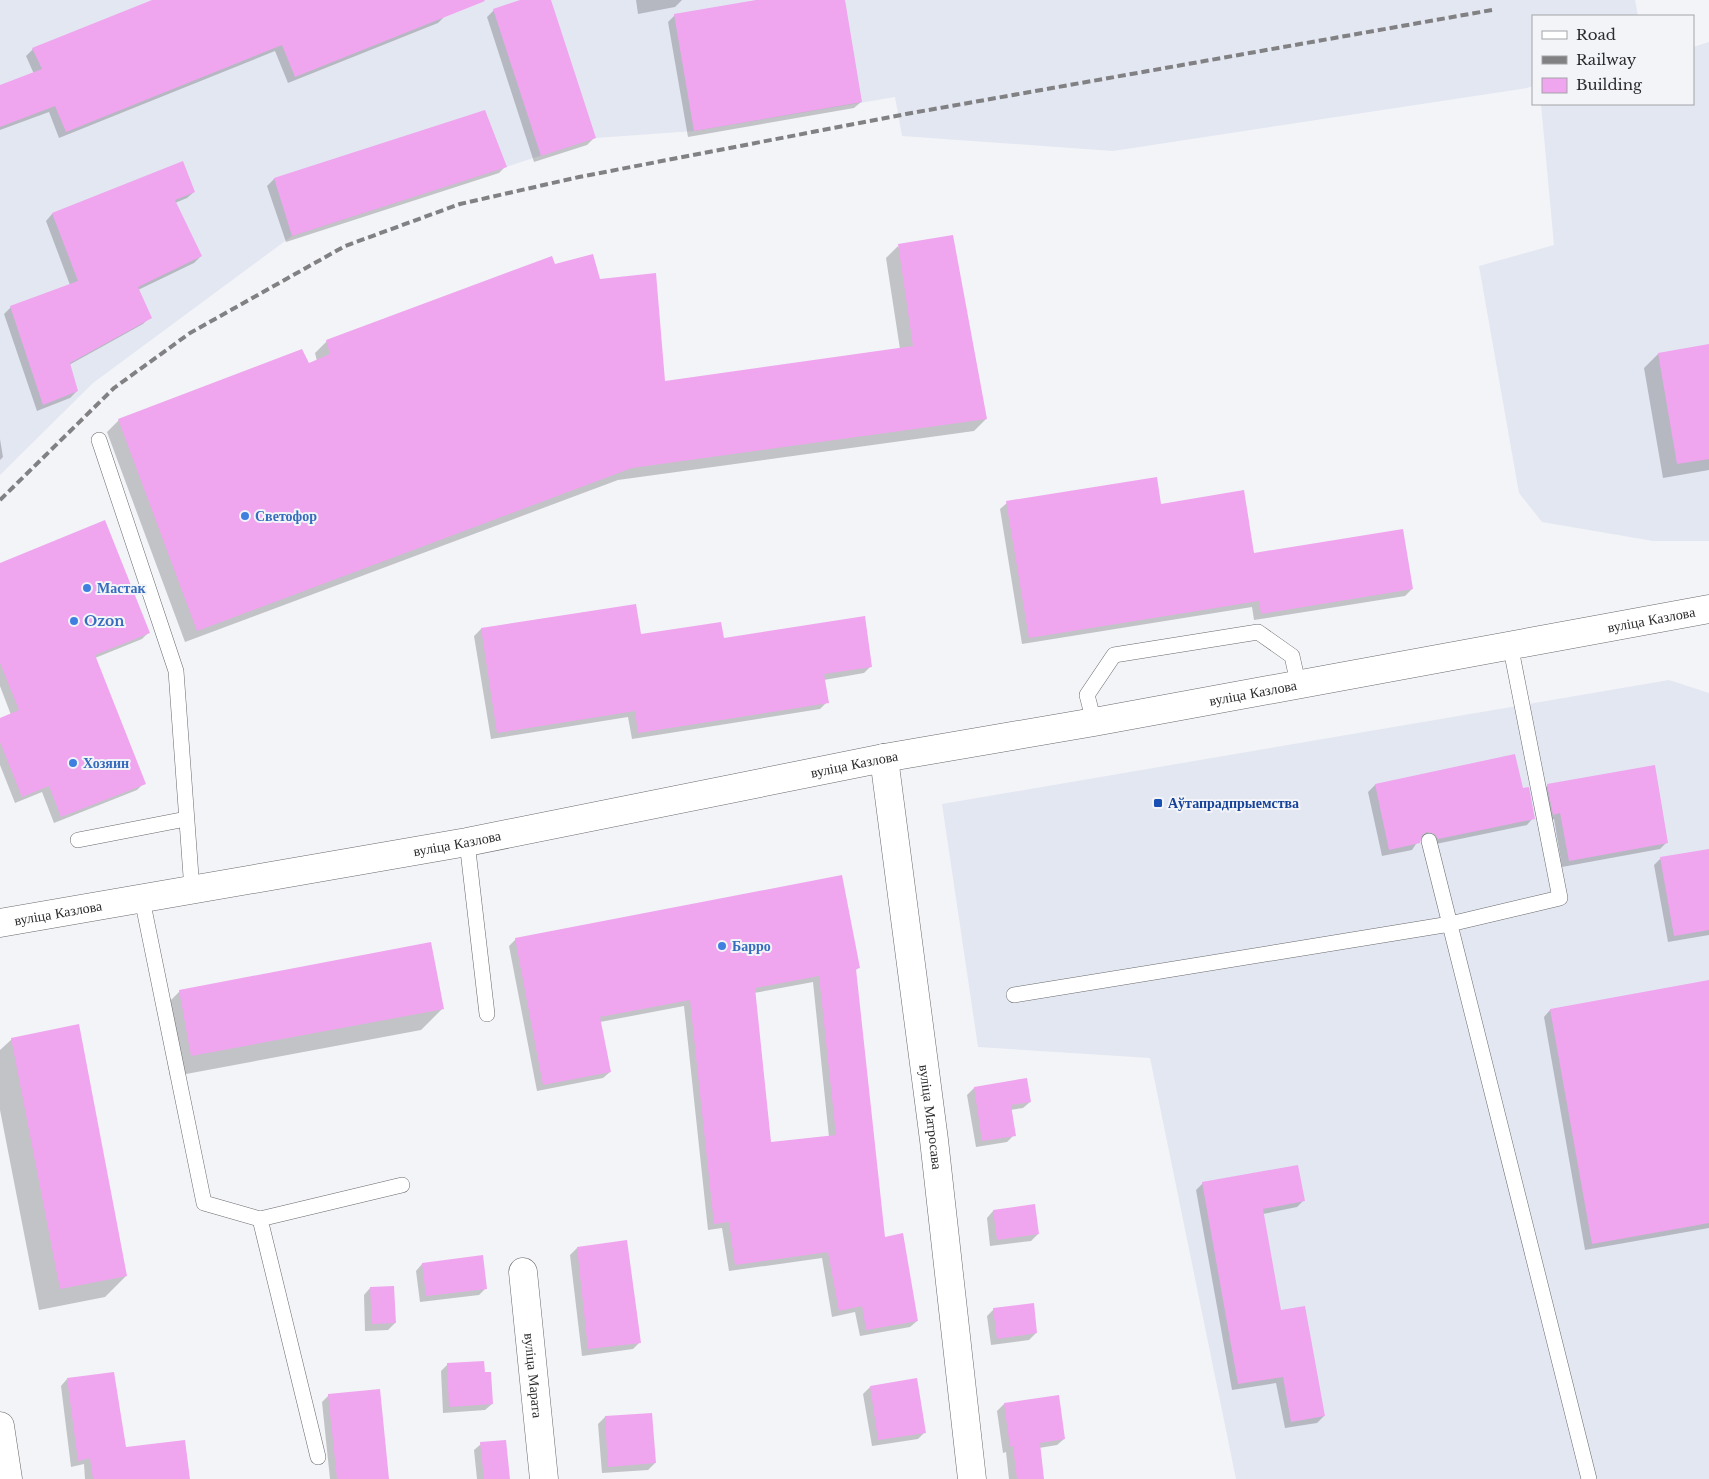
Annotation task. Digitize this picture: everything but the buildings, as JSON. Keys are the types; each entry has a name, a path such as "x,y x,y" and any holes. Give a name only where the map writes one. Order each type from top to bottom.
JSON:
{"main road":[{"name":"вуліца Казлова","path":"0,923 467,842 884,758 1094,722 1510,644 1709,609"},
{"name":"вуліца Матросава","path":"884,758 934,1140 972,1479"},
{"name":"вуліца Марата","path":"523,1272 544,1479"},
{"path":"0,1426 8,1479"}],"lane":[{"path":"99,440 176,671 192,890"},
{"path":"1094,722 1087,695 1114,655 1258,632 1292,656 1298,683"},
{"path":"1014,995 1450,924 1560,898 1510,644"},
{"path":"78,840 186,820"},
{"path":"1428,841 1589,1479"},
{"path":"467,842 488,1014"},
{"path":"142,899 204,1203 260,1219 402,1185"},
{"path":"260,1219 318,1457"}],"shaded area":[{"path":"0,0 1635,0 1638,15 1532,15 1532,86 1527,88 1113,151 902,136 895,97 694,131 596,138 292,236 93,383 0,475"},
{"path":"1709,42 1709,541 1653,541 1542,522 1519,493 1479,266 1554,245 1541,105 1694,105 1694,47"},
{"name":"Аўтапрадпрыемства","path":"1669,680 1709,693 1709,1479 1236,1479 1150,1058 978,1047 942,804"}],"railway":[{"path":"0,500 114,388 190,333 345,246 460,204 579,177 906,114 1492,10"}],"place":[{"name":"Светофор","path":"245,516"},
{"name":"Мастак","path":"87,588"},
{"name":"Ozon","path":"74,621"},
{"name":"Хозяин","path":"73,763"},
{"name":"Аўтапрадпрыемства","path":"1158,803"},
{"name":"Барро","path":"722,946"}]}
